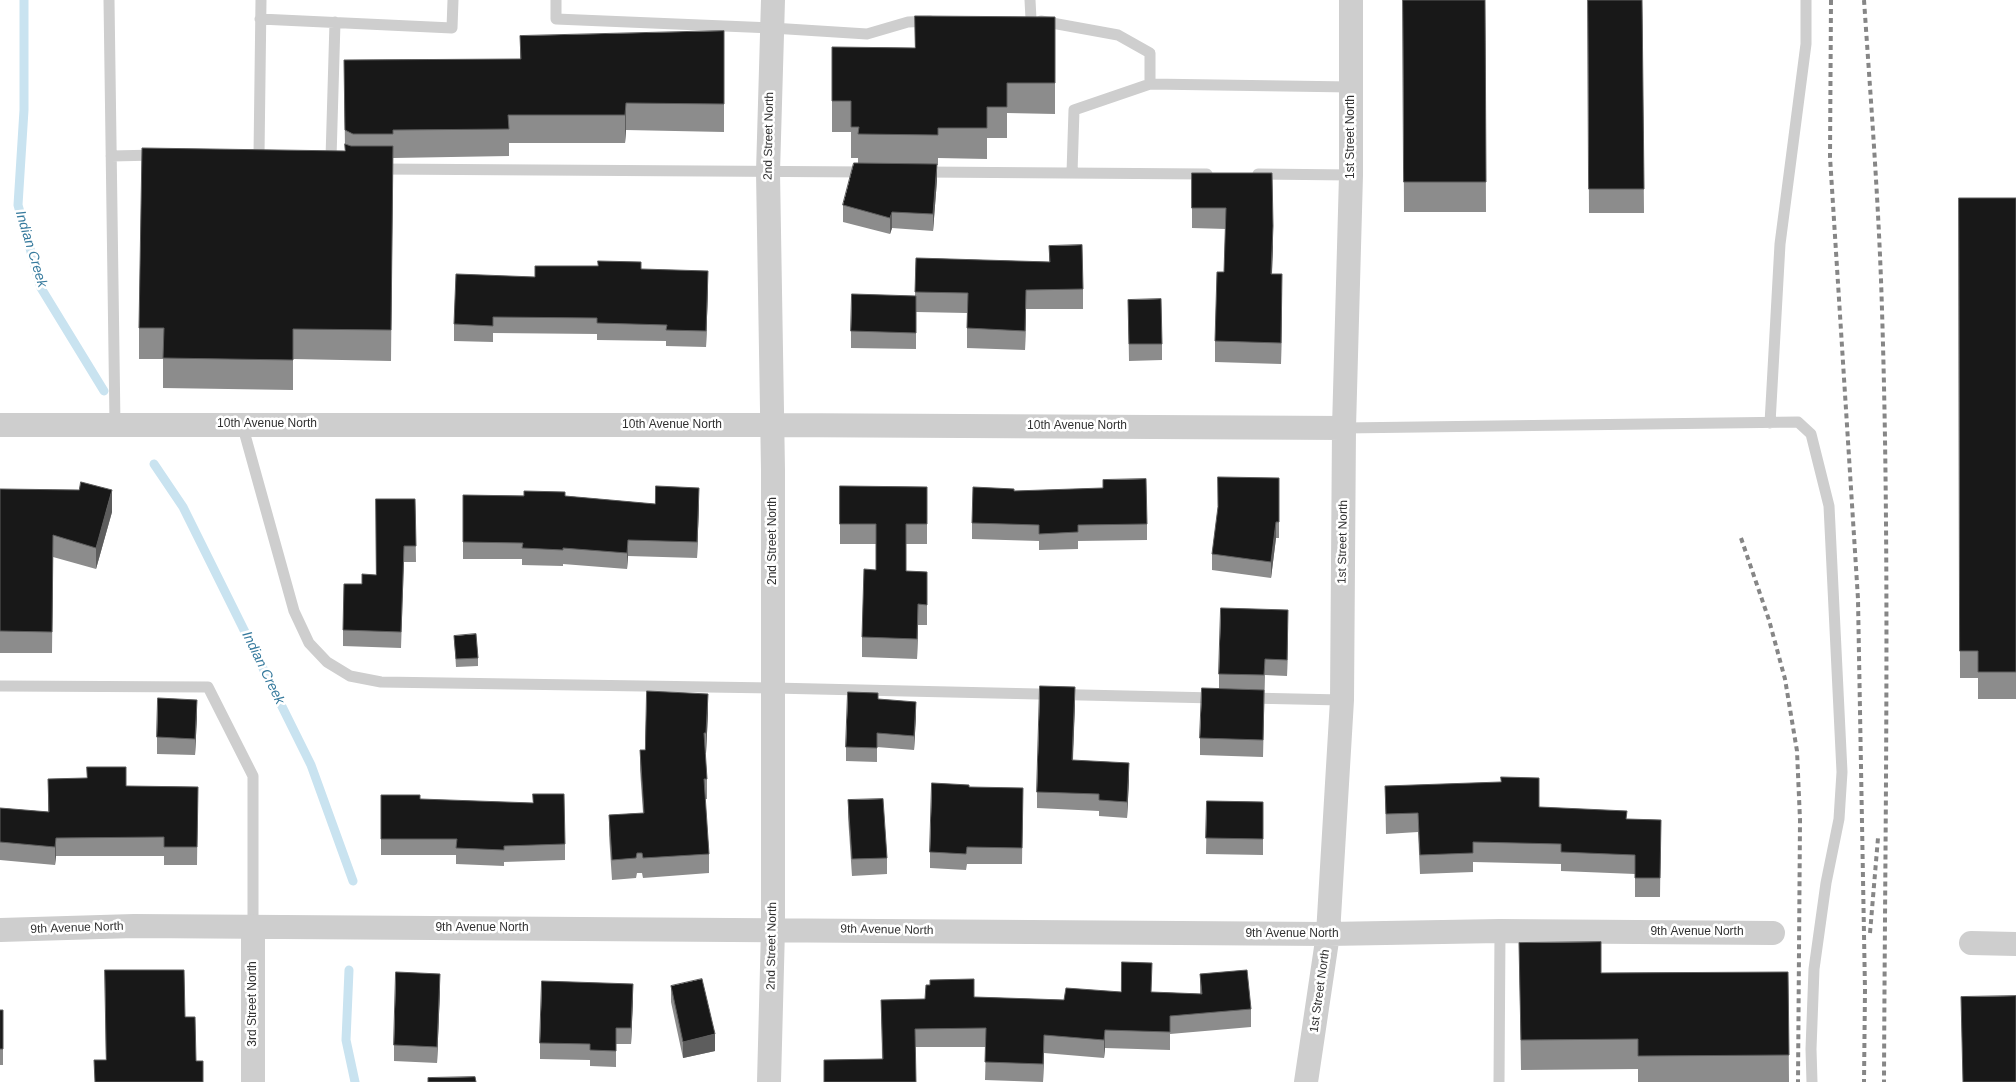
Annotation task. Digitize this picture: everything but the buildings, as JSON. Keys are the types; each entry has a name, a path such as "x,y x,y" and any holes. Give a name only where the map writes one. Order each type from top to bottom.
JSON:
{"street":[{"name":"2nd Street North","path":"769,1082 773,929 773,688 772,425 768,172 773,0"},
{"name":"1st Street North","path":"1306,1082 1328,934 1342,700 1344,428 1351,175 1351,0"},
{"name":"10th Avenue North","path":"0,425 772,425 1344,428"},
{"name":"9th Avenue North","path":"0,930 134,926 1328,934 1500,931 1773,932"},
{"name":"3rd Street North","path":"252,927 253,1082"},
{"path":"1971,943 2016,944"}],"lane":[{"path":"109,0 115,424"},
{"path":"239,155 263,155 261,0"},
{"path":"260,18 452,28 453,0"},
{"path":"556,0 556,19 867,34 908,22 946,21"},
{"path":"1030,0 1026,19 1118,35 1150,53 1150,84"},
{"path":"1770,423 1780,244 1806,44 1806,0"},
{"path":"331,158 335,22"},
{"path":"1072,173 1074,110 1150,84 1351,87"},
{"path":"111,156 170,156"},
{"path":"313,157 331,158 344,165"},
{"path":"370,170 876,172"},
{"path":"915,172 1221,174"},
{"path":"1251,174 1351,175"},
{"path":"1344,428 1798,422 1811,434 1829,506 1842,772 1839,819 1826,883 1814,970 1811,1049 1812,1082"},
{"path":"242,424 294,611 309,643 328,662 350,676 381,682 1222,698"},
{"path":"0,686 208,687 253,776 252,927"},
{"path":"1242,698 1342,700"},
{"path":"1499,1082 1500,931"}],"waterway":[{"name":"Indian Creek","path":"24,0 24,110 18,205 41,288 104,391"},
{"name":"Indian Creek","path":"154,464 183,507 311,765 353,881"},
{"name":"Indian Creek","path":"349,970 346,1040 355,1082"}],"railway":[{"path":"1831,0 1830,157 1858,599 1865,990 1864,1082"},
{"path":"1864,0 1879,232 1886,503 1884,1082"},
{"path":"1741,538 1769,620 1785,679 1797,751 1800,820 1798,1082"},
{"path":"1870,933 1878,838"}]}
